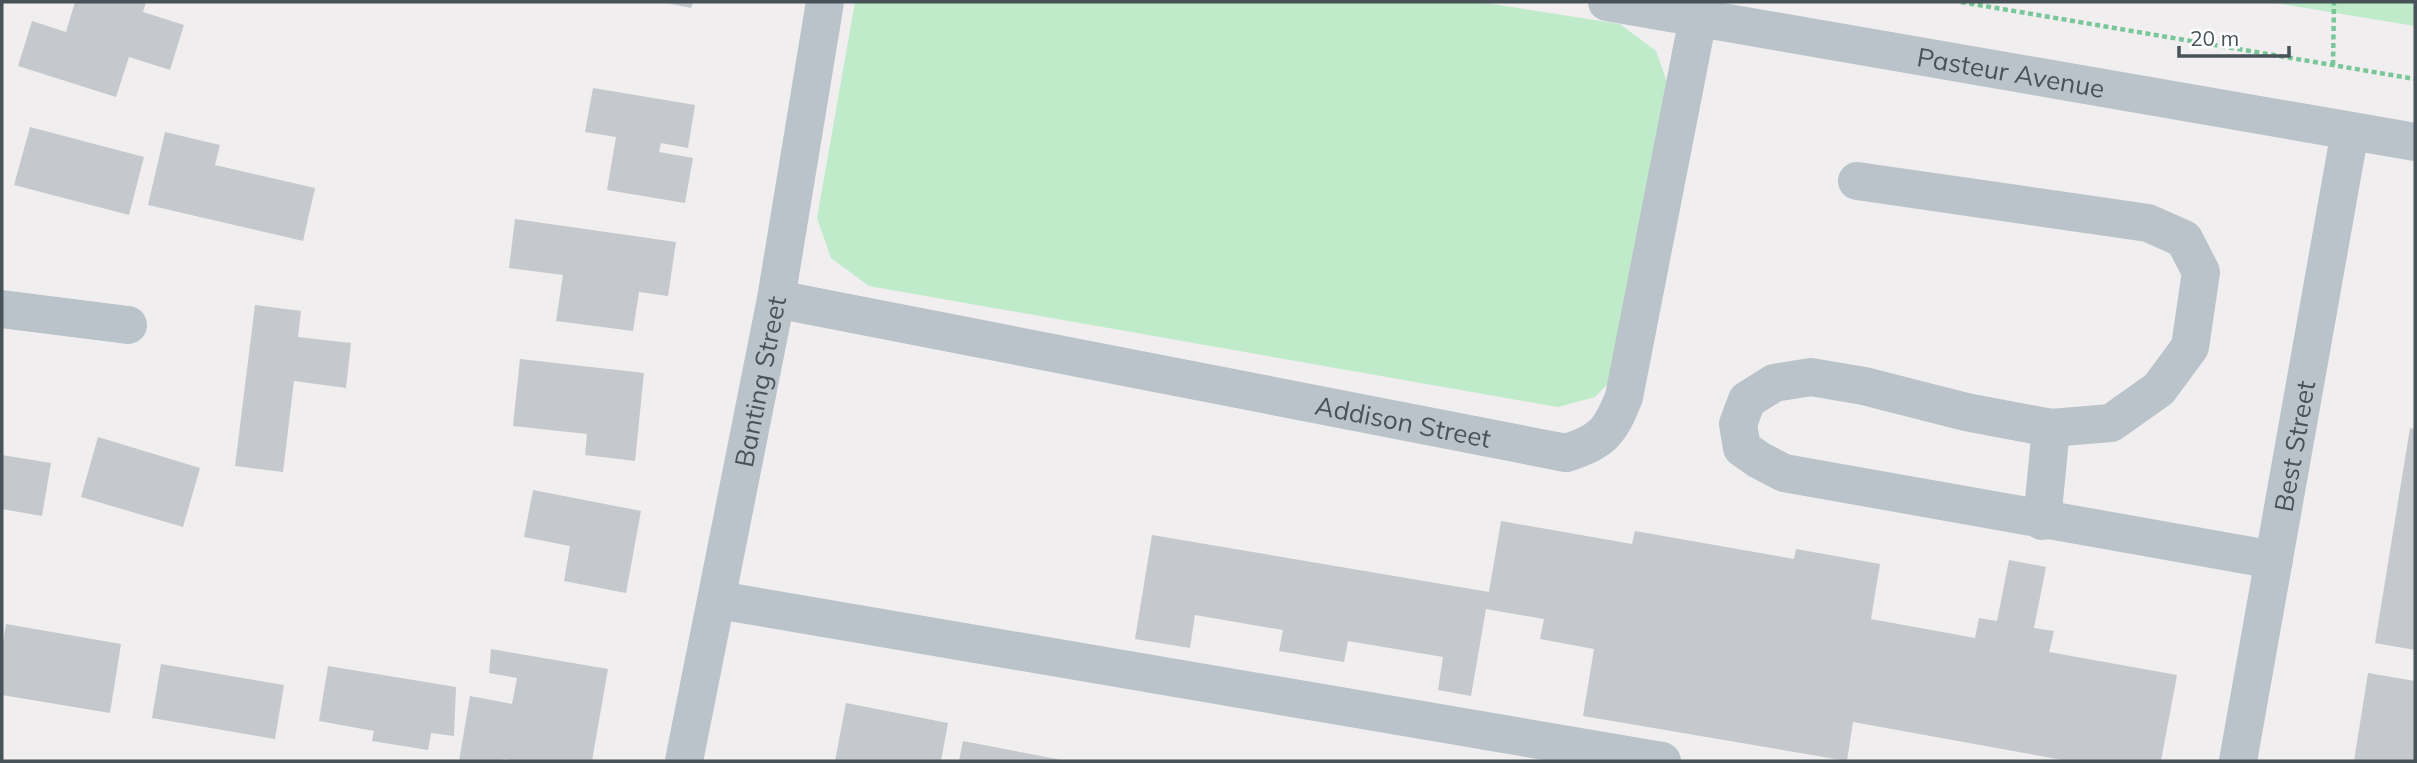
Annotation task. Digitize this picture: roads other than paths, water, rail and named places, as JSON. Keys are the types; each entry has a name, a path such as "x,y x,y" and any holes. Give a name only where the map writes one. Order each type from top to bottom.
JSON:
{"street":[{"name":"Banting Street","path":"684,761 776,299 825,2"},
{"name":"Pasteur Avenue","path":"1607,2 2415,142"},
{"name":"Addison Street","path":"776,299 1566,453 1591,445 1603,435 1616,417 1624,397 1698,18"},
{"name":"Best Street","path":"2238,761 2350,131"},
{"path":"1857,181 2148,223 2183,239 2201,272 2190,348 2159,389 2110,423 2051,428 1966,412 1864,386 1811,377 1773,383 1747,400 1738,424 1742,448 1784,473 2044,508 2276,548"},
{"path":"2,309 128,325"},
{"path":"2044,508 2051,428"},
{"path":"718,600 1662,761"}]}
